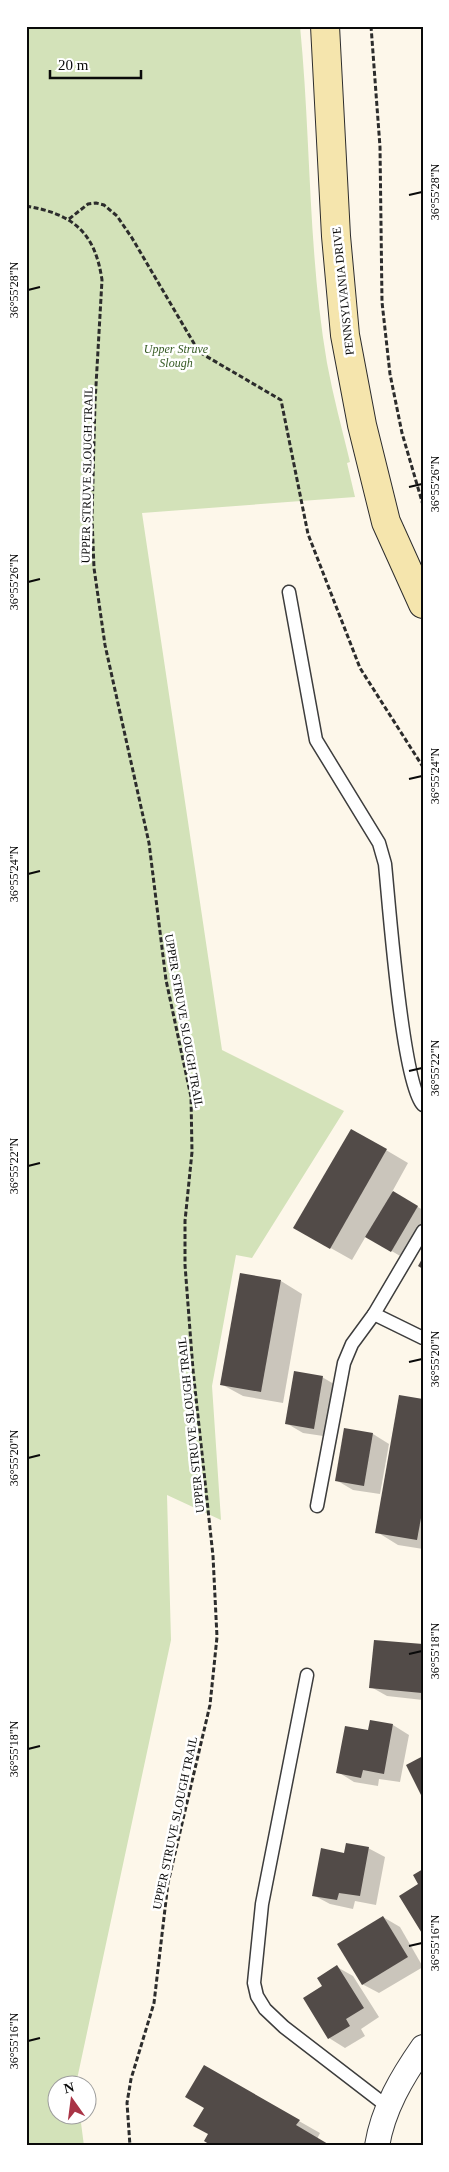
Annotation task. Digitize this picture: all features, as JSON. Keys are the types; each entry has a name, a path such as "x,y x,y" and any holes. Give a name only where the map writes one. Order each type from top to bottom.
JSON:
{"street":[{"name":"PENNSYLVANIA DRIVE","path":"326,26 336,236 345,335 362,425 386,522 423,604"},
{"path":"377,2146 388,2107 399,2084 423,2047"}],"lane":[{"path":"289,592 316,740 379,843 385,864 398,999 404,1038 413,1084 423,1104"},
{"path":"317,1506 344,1363 352,1344 374,1314 423,1231"},
{"path":"374,1314 423,1338"},
{"path":"307,1675 262,1904 254,1983 257,1996 266,2009 284,2027 388,2107"}],"path":[{"path":"371,26 380,147 382,302 390,374 402,433 423,505"},
{"path":"69,219 88,204 96,203 104,205 117,216 199,352 281,400 308,534 360,668 423,767"},
{"name":"UPPER STRUVE SLOUGH TRAIL","path":"26,206 69,219 80,227 93,245 99,260 102,280 95,403 92,518 98,606 149,844 166,980 191,1097 192,1152 185,1221 186,1265 193,1370 217,1601 217,1637 210,1705 168,1883 154,2003 131,2079 127,2103 130,2146"}],"green space":[{"name":"Upper Struve Slough","path":"26,26 300,26 316,279 329,375 350,462 347,463 355,497 142,513 222,1050 344,1111 252,1258 236,1255 212,1386 221,1520 167,1495 171,1640 78,2074 48,2074 48,2124 81,2124 84,2146 26,2146"}],"building":[{"path":"351,1129 387,1149 330,1249 293,1228"},
{"path":"393,1191 418,1206 391,1252 365,1237"},
{"path":"423,1257 423,1269 418,1266"},
{"path":"240,1273 281,1280 261,1392 220,1385"},
{"path":"294,1371 323,1376 314,1429 285,1424"},
{"path":"399,1395 423,1399 423,1507 417,1540 375,1533"},
{"path":"344,1428 373,1433 364,1486 335,1481"},
{"path":"374,1640 423,1644 422,1693 369,1688"},
{"path":"370,1720 393,1724 384,1774 363,1770 361,1778 336,1773 345,1726 368,1730"},
{"path":"423,1756 423,1799 406,1765"},
{"path":"346,1843 369,1847 360,1896 339,1893 337,1900 312,1896 321,1848 344,1853"},
{"path":"423,1869 423,1935 399,1896 418,1884 413,1875"},
{"path":"383,1916 408,1957 362,1985 337,1944"},
{"path":"337,1965 364,2008 346,2019 350,2026 328,2039 303,1998 322,1986 317,1978"},
{"path":"204,2065 300,2120 296,2125 328,2144 327,2146 212,2146 204,2141 208,2134 193,2126 204,2108 185,2097"}]}
